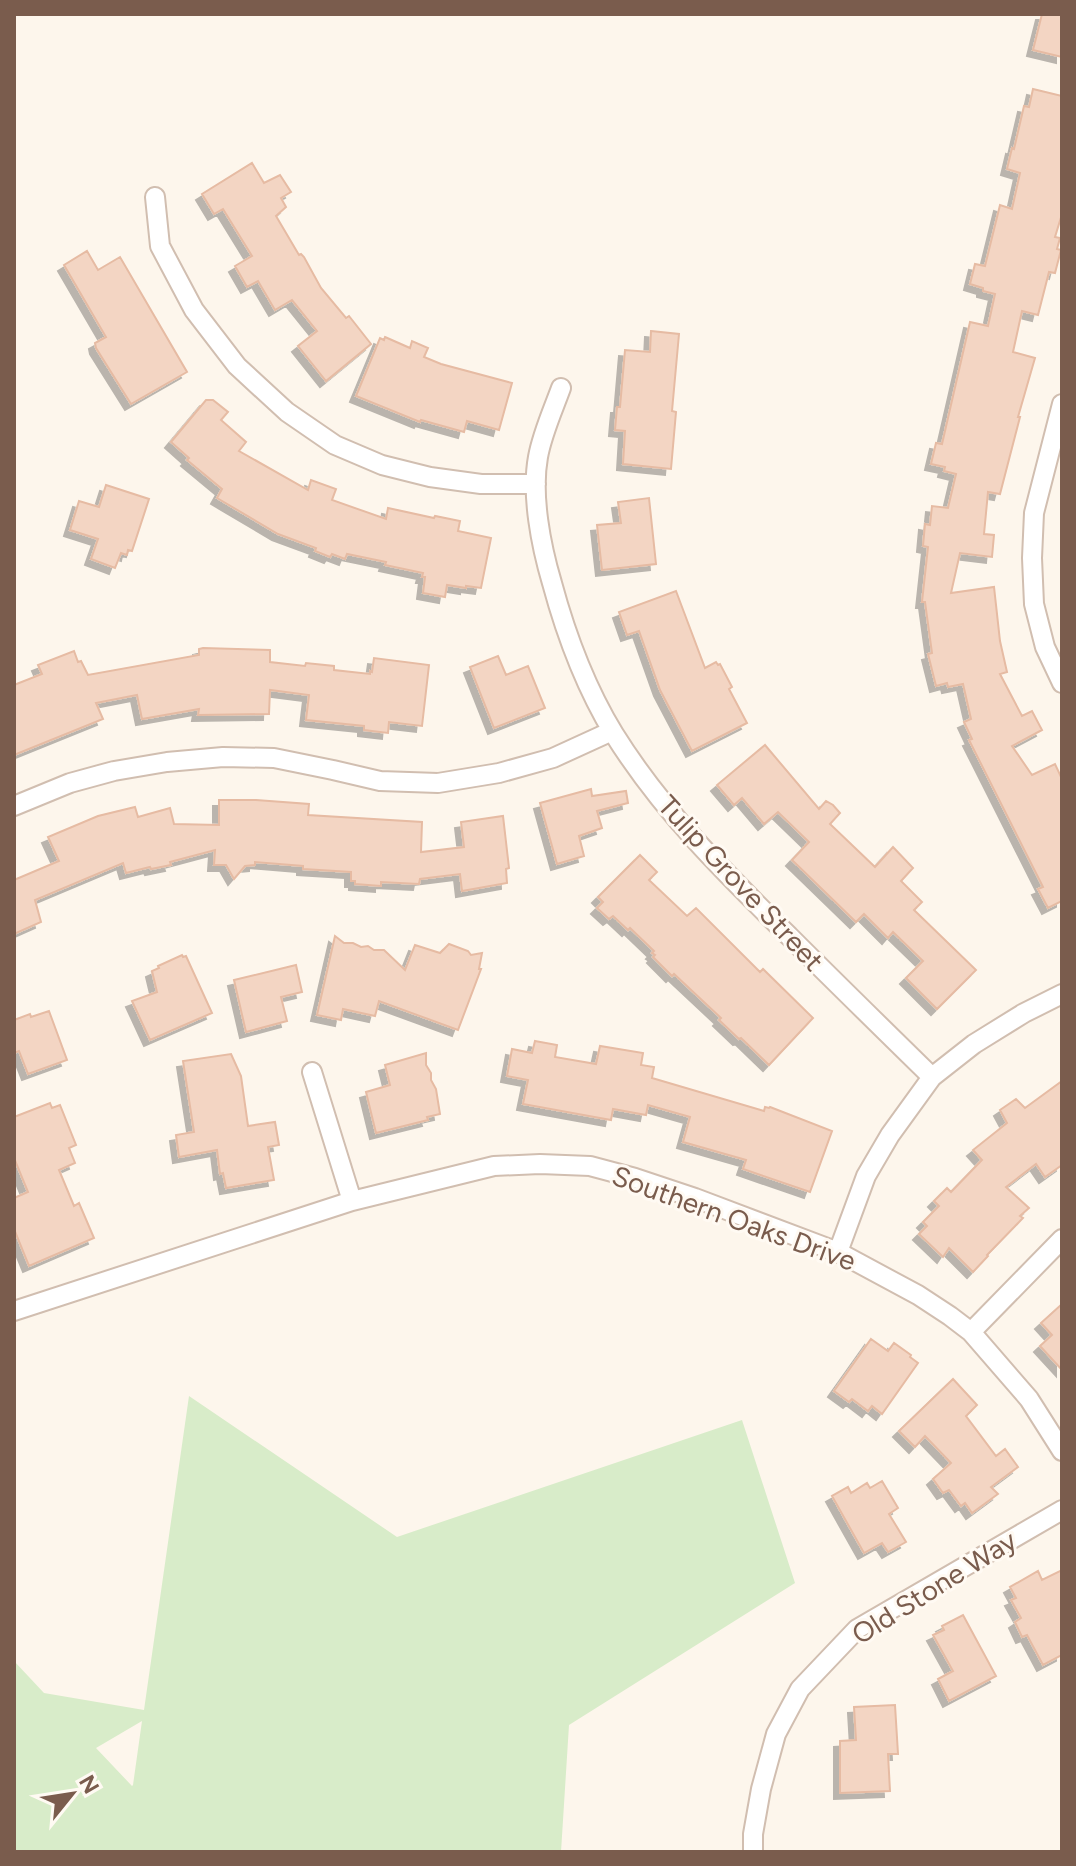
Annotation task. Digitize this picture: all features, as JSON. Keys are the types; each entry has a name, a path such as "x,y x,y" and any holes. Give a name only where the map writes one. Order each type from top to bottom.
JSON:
{"street":[{"path":"155,197 160,246 194,310 237,366 287,412 335,445 382,465 430,477 481,484 536,484"},
{"name":"Tulip Grove Street","path":"561,388 538,456 536,484 540,527 562,622 612,731 641,775 719,868 932,1077"},
{"path":"1062,404 1034,513 1032,558 1034,604 1045,647 1062,683"},
{"path":"14,806 70,783 114,771 223,757 274,758 380,781 438,783 499,773 553,758 612,731"},
{"path":"838,1252 866,1176 890,1135 932,1077 974,1044 1062,994"},
{"path":"312,1072 352,1201"},
{"name":"Southern Oaks Drive","path":"14,1311 352,1201 494,1166 590,1166 695,1198 838,1252 918,1295 971,1332 1029,1399 1062,1451"},
{"path":"971,1332 1062,1239"},
{"name":"Old Stone Way","path":"753,1852 761,1789 776,1734 800,1689 857,1629 1062,1510"}],"green space":[{"path":"189,1396 397,1537 742,1420 795,1583 569,1725 561,1852 14,1852 14,1661 44,1693 144,1710","holes":["142,1721 133,1785 96,1748"]}],"building":[{"path":"1042,14 1062,14 1062,57 1033,50"},
{"path":"1033,89 1062,96 1062,214 1055,237 1060,238 1057,249 1061,250 1055,273 1049,272 1038,315 1022,311 1013,352 1035,358 1000,494 988,492 984,534 994,535 992,557 960,553 951,593 994,587 1007,672 1000,674 1022,716 1032,711 1042,730 1012,746 1032,775 1055,764 1062,779 1062,901 1048,908 1038,889 1043,887 969,740 972,739 964,722 971,719 963,684 936,686 928,654 932,653 925,602 922,602 928,547 923,546 925,524 930,525 932,506 948,508 956,474 944,471 945,467 931,464 936,443 942,444 970,322 988,326 995,294 970,284 975,264 985,266 1000,205 1012,209 1020,173 1007,169 1024,106 1029,107"},
{"path":"252,163 264,183 280,175 291,192 281,198 286,207 276,216 321,288 371,344 326,381 298,346 317,331 292,300 275,310 258,281 247,287 235,266 252,256 223,209 214,214 202,194"},
{"path":"87,251 98,270 120,257 187,372 131,404 96,348 95,343 106,337 64,265"},
{"path":"651,331 679,334 672,411 676,412 671,469 623,464 625,431 615,430 625,350 650,352"},
{"path":"385,337 410,348 412,341 428,348 424,357 441,364 512,383 499,430 467,421 464,432 420,422 356,396 380,338 384,340"},
{"path":"206,400 213,400 228,412 221,420 246,442 239,451 308,490 311,480 336,489 332,500 386,519 388,508 435,516 460,521 458,531 491,538 481,588 447,585 445,597 423,593 423,573 347,554 345,559 332,554 330,557 315,551 316,548 278,534 217,498 222,489 171,442"},
{"path":"106,485 149,499 132,551 128,550 127,555 121,553 115,568 91,559 98,539 70,530 79,501 99,507"},
{"path":"649,498 656,564 602,570 597,525 621,523 618,502"},
{"path":"676,591 705,668 716,662 720,664 747,723 692,751 660,690 639,631 627,635 619,612"},
{"path":"199,649 270,650 270,662 334,666 334,670 370,674 374,658 429,665 422,726 389,722 388,733 364,730 364,726 306,720 309,695 270,690 269,714 198,715 199,709 142,719 137,695 96,703 103,719 14,755 14,685 42,674 38,665 74,651 88,675 199,655"},
{"path":"498,656 506,675 528,666 545,708 494,728 470,667"},
{"path":"765,745 819,809 826,801 833,805 840,813 830,824 875,867 893,847 913,868 901,881 922,902 914,910 976,970 937,1009 906,978 923,961 893,932 888,938 864,914 856,922 792,860 809,842 778,812 764,824 742,798 734,805 717,785"},
{"path":"591,789 592,796 626,791 628,803 597,811 602,828 579,836 584,856 557,864 540,803"},
{"path":"219,800 309,804 308,815 422,822 421,852 464,847 461,822 503,816 509,868 506,869 507,883 462,891 460,874 420,879 419,884 355,884 351,881 351,872 255,862 255,865 245,866 234,879 226,865 214,865 215,850 170,862 171,865 126,873 123,863 35,900 41,922 14,934 14,880 59,861 48,837 98,816 135,807 138,817 170,808 174,824 219,825"},
{"path":"640,855 657,872 649,880 687,916 696,908 760,972 763,969 813,1018 769,1065 674,974 672,976 653,957 654,951 630,928 628,930 613,916 609,919 597,908 603,902 598,897"},
{"path":"335,936 344,943 384,950 405,970 415,945 440,953 449,944 471,955 482,953 481,969 458,1030 379,1001 375,1016 343,1009 341,1020 317,1015"},
{"path":"182,955 186,956 212,1013 150,1040 132,1001 157,992 152,971"},
{"path":"296,965 302,992 281,997 287,1021 246,1032 234,980"},
{"path":"49,1011 67,1060 28,1074 19,1051 14,1053 14,1020"},
{"path":"535,1041 557,1045 555,1057 596,1064 600,1046 643,1053 641,1065 654,1067 652,1078 764,1111 765,1107 770,1107 832,1131 810,1192 743,1169 746,1160 683,1142 690,1117 648,1105 646,1115 613,1109 611,1120 523,1104 528,1080 507,1076 512,1049 532,1053"},
{"path":"426,1053 426,1065 436,1089 440,1114 376,1133 366,1092 390,1085 385,1065"},
{"path":"231,1054 241,1076 248,1126 275,1122 279,1145 268,1147 274,1180 226,1188 223,1173 220,1174 217,1150 179,1157 176,1135 194,1132 183,1061"},
{"path":"1062,1081 1062,1165 1045,1177 1036,1164 1006,1187 1029,1208 973,1272 949,1248 943,1257 919,1234 927,1226 923,1222 939,1206 934,1201 947,1188 951,1192 982,1160 973,1150 1007,1123 1000,1110 1016,1099 1025,1108"},
{"path":"50,1103 52,1108 60,1105 76,1145 69,1148 75,1163 59,1170 74,1206 79,1203 94,1238 29,1266 14,1229 14,1198 28,1192 14,1158 14,1117"},
{"path":"1062,1304 1062,1370 1040,1346 1052,1335 1041,1323"},
{"path":"871,1339 888,1351 894,1343 918,1363 882,1414 872,1406 868,1411 852,1399 849,1402 834,1391"},
{"path":"953,1379 977,1405 966,1416 996,1456 1005,1449 1018,1467 991,1487 998,1494 972,1513 965,1503 961,1506 949,1490 943,1493 933,1479 951,1463 925,1436 915,1447 899,1431"},
{"path":"882,1481 898,1508 889,1514 906,1542 888,1552 882,1543 864,1553 832,1496 848,1487 851,1493 867,1483 870,1488"},
{"path":"1062,1570 1062,1655 1043,1665 1027,1635 1022,1637 1015,1622 1021,1618 1011,1600 1016,1598 1010,1587 1038,1571 1042,1580"},
{"path":"963,1615 996,1676 949,1701 938,1679 953,1671 933,1635 944,1630 942,1626"},
{"path":"895,1705 898,1754 888,1754 890,1791 840,1793 840,1741 856,1740 854,1707"}]}
